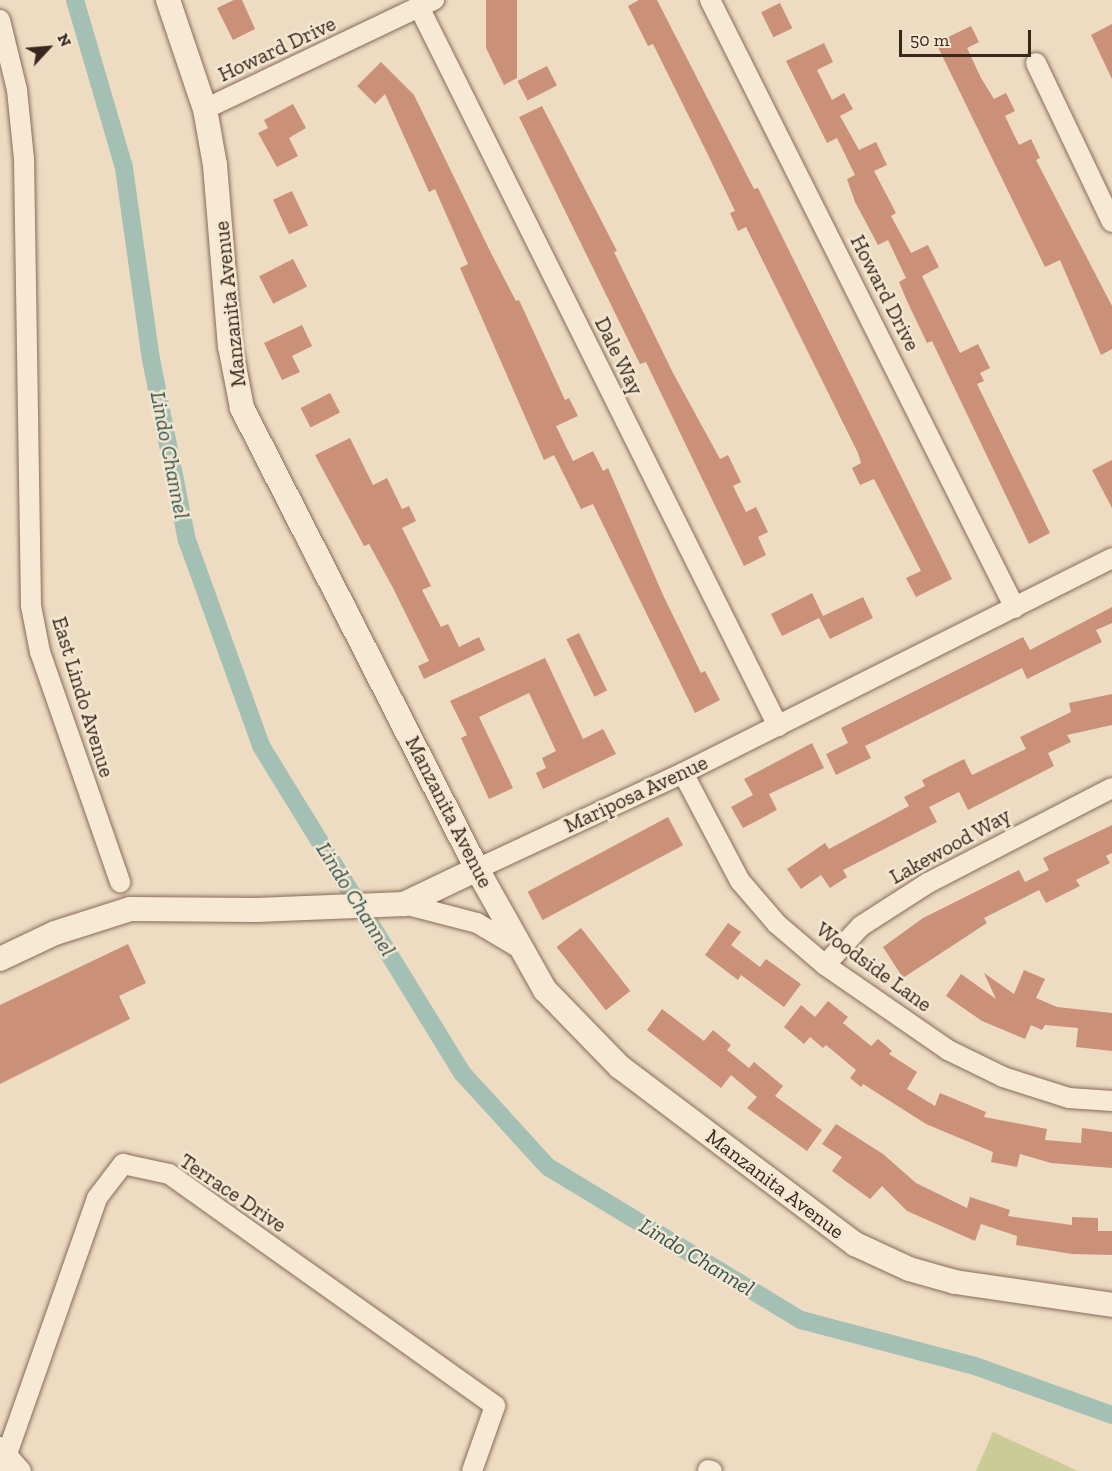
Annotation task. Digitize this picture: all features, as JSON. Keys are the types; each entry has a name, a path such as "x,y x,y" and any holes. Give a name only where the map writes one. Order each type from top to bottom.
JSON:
{"street":[{"name":"Manzanita Avenue","path":"168,0 205,109 215,165 230,346 242,408 477,869 545,990 620,1067 855,1244 909,1269 955,1282 1112,1305"},
{"name":"Howard Drive","path":"710,0 1016,608"},
{"name":"Howard Drive","path":"205,109 426,4"},
{"name":"Dale Way","path":"426,4 778,726"},
{"name":"East Lindo Avenue","path":"0,20 18,90 24,159 26,467 31,606 44,663 120,882"},
{"path":"1036,63 1112,222"},
{"name":"Mariposa Avenue","path":"0,959 55,933 130,909 257,910 404,904 683,773 1112,558"},
{"name":"Woodside Lane","path":"683,773 740,881 777,924 825,965 948,1050 1003,1077 1069,1098 1112,1101"},
{"name":"Lakewood Way","path":"825,965 861,926 928,883 1112,788"},
{"path":"404,904 477,923 521,949"},
{"name":"Terrace Drive","path":"3,1457 97,1198 123,1164 169,1174 495,1406 471,1471"},
{"path":"3,1457 21,1471"}],"green space":[{"path":"993,1432 1078,1471 976,1471"}],"building":[{"path":"234,0 242,0 255,29 233,40 217,8"},
{"path":"486,0 517,0 517,78 504,85 486,48"},
{"path":"639,0 657,0 754,189 758,188 952,579 916,597 906,578 921,571 874,479 860,485 852,468 861,463 858,453 746,227 738,231 730,213 735,211 709,157 653,44 648,46 628,6"},
{"path":"780,3 792,28 773,37 761,12"},
{"path":"1112,24 1112,79 1091,35"},
{"path":"971,26 979,42 967,48 981,78 994,99 1006,93 1015,111 1005,116 1019,145 1031,139 1040,158 1036,160 1112,306 1112,349 1101,355 1060,260 1045,267 936,43"},
{"path":"824,43 833,62 817,70 832,100 844,93 853,109 840,116 859,150 876,142 887,165 874,171 896,213 891,216 911,253 928,245 939,267 922,276 960,353 978,344 990,368 980,373 984,381 977,384 1050,533 1029,544 932,341 927,343 907,301 899,282 906,278 888,240 878,245 855,202 847,179 855,175 837,138 827,143 786,61"},
{"path":"381,62 414,95 491,253 516,301 519,300 565,400 569,398 578,416 556,426 573,461 593,451 603,471 608,468 663,595 701,673 705,671 720,700 695,713 593,504 581,509 554,455 544,460 460,268 468,264 435,189 429,192 385,94 375,104 357,86"},
{"path":"547,66 557,86 528,101 518,81"},
{"path":"293,104 306,128 289,138 298,156 277,167 258,133 268,128 264,120"},
{"path":"542,106 617,251 614,252 673,373 720,459 728,455 741,482 733,486 746,512 756,507 768,532 758,537 766,555 744,566 646,362 640,364 519,117"},
{"path":"292,191 308,225 289,234 273,200"},
{"path":"293,259 307,287 273,304 259,276"},
{"path":"302,325 312,346 292,356 300,372 282,380 264,343"},
{"path":"330,393 340,413 311,428 301,408"},
{"path":"350,438 373,485 387,478 402,509 409,506 416,521 402,528 431,586 422,590 441,627 448,624 459,647 479,637 485,650 424,679 418,666 429,661 369,544 364,546 315,455"},
{"path":"1112,460 1112,508 1092,470"},
{"path":"812,593 823,616 863,597 873,618 830,639 819,618 782,636 771,614"},
{"path":"1112,607 1112,623 1096,630 1102,642 1027,679 1022,668 865,746 871,758 836,775 826,754 848,743 841,728 1023,637 1030,650"},
{"path":"579,633 607,691 594,697 566,639"},
{"path":"545,658 583,739 603,729 616,754 543,789 536,773 546,768 542,758 556,751 529,693 479,717 513,788 489,799 461,738 467,735 450,701"},
{"path":"1112,694 1112,725 1067,735 1071,742 1048,753 1054,766 968,810 959,792 929,807 937,822 843,870 847,877 830,888 821,875 801,889 787,869 825,843 829,849 909,806 904,797 925,786 922,780 964,759 972,775 1026,749 1020,737 1071,712 1069,703"},
{"path":"812,743 824,768 769,794 777,810 743,828 731,807 753,795 744,779"},
{"path":"668,817 683,845 543,920 528,892"},
{"path":"1112,825 1112,853 1106,856 1110,863 1076,880 1080,886 1046,903 1039,890 984,918 987,923 903,978 883,947 923,918 1019,870 1025,882 1049,870 1043,858"},
{"path":"728,923 741,932 731,945 760,967 766,959 801,984 784,1007 741,975 738,980 705,955"},
{"path":"581,928 630,991 606,1010 557,947"},
{"path":"128,944 146,983 119,996 130,1019 0,1084 0,1005"},
{"path":"1024,970 1045,979 1036,998 1057,1007 1112,1013 1112,1051 1076,1047 1078,1028 1045,1025 1042,1030 1031,1025 1025,1039 982,1021 946,996 961,974 996,999 984,973 1014,994"},
{"path":"828,1001 848,1017 843,1023 871,1046 878,1039 892,1051 889,1054 917,1072 907,1089 935,1106 940,1093 986,1112 984,1117 1047,1129 1045,1140 1081,1143 1082,1128 1112,1132 1112,1168 1051,1163 1020,1154 1017,1167 991,1162 993,1152 926,1124 863,1084 861,1087 850,1078 856,1070 826,1045 823,1048 810,1037 804,1044 784,1027 801,1005 815,1017"},
{"path":"662,1009 704,1041 713,1030 731,1045 727,1050 749,1068 754,1062 783,1086 775,1096 822,1130 807,1151 747,1108 757,1097 731,1075 721,1088 647,1030"},
{"path":"836,1124 883,1154 916,1183 967,1208 970,1197 1010,1210 1008,1216 1072,1225 1072,1217 1098,1218 1098,1231 1112,1231 1112,1255 1072,1254 1016,1245 1017,1236 981,1224 975,1241 907,1211 882,1186 870,1199 832,1171 842,1157 822,1144"}],"waterway":[{"name":"Lindo Channel","path":"75,0 124,168 151,359 187,540 261,746 463,1074 548,1167 801,1320 975,1366 1112,1415"}]}
